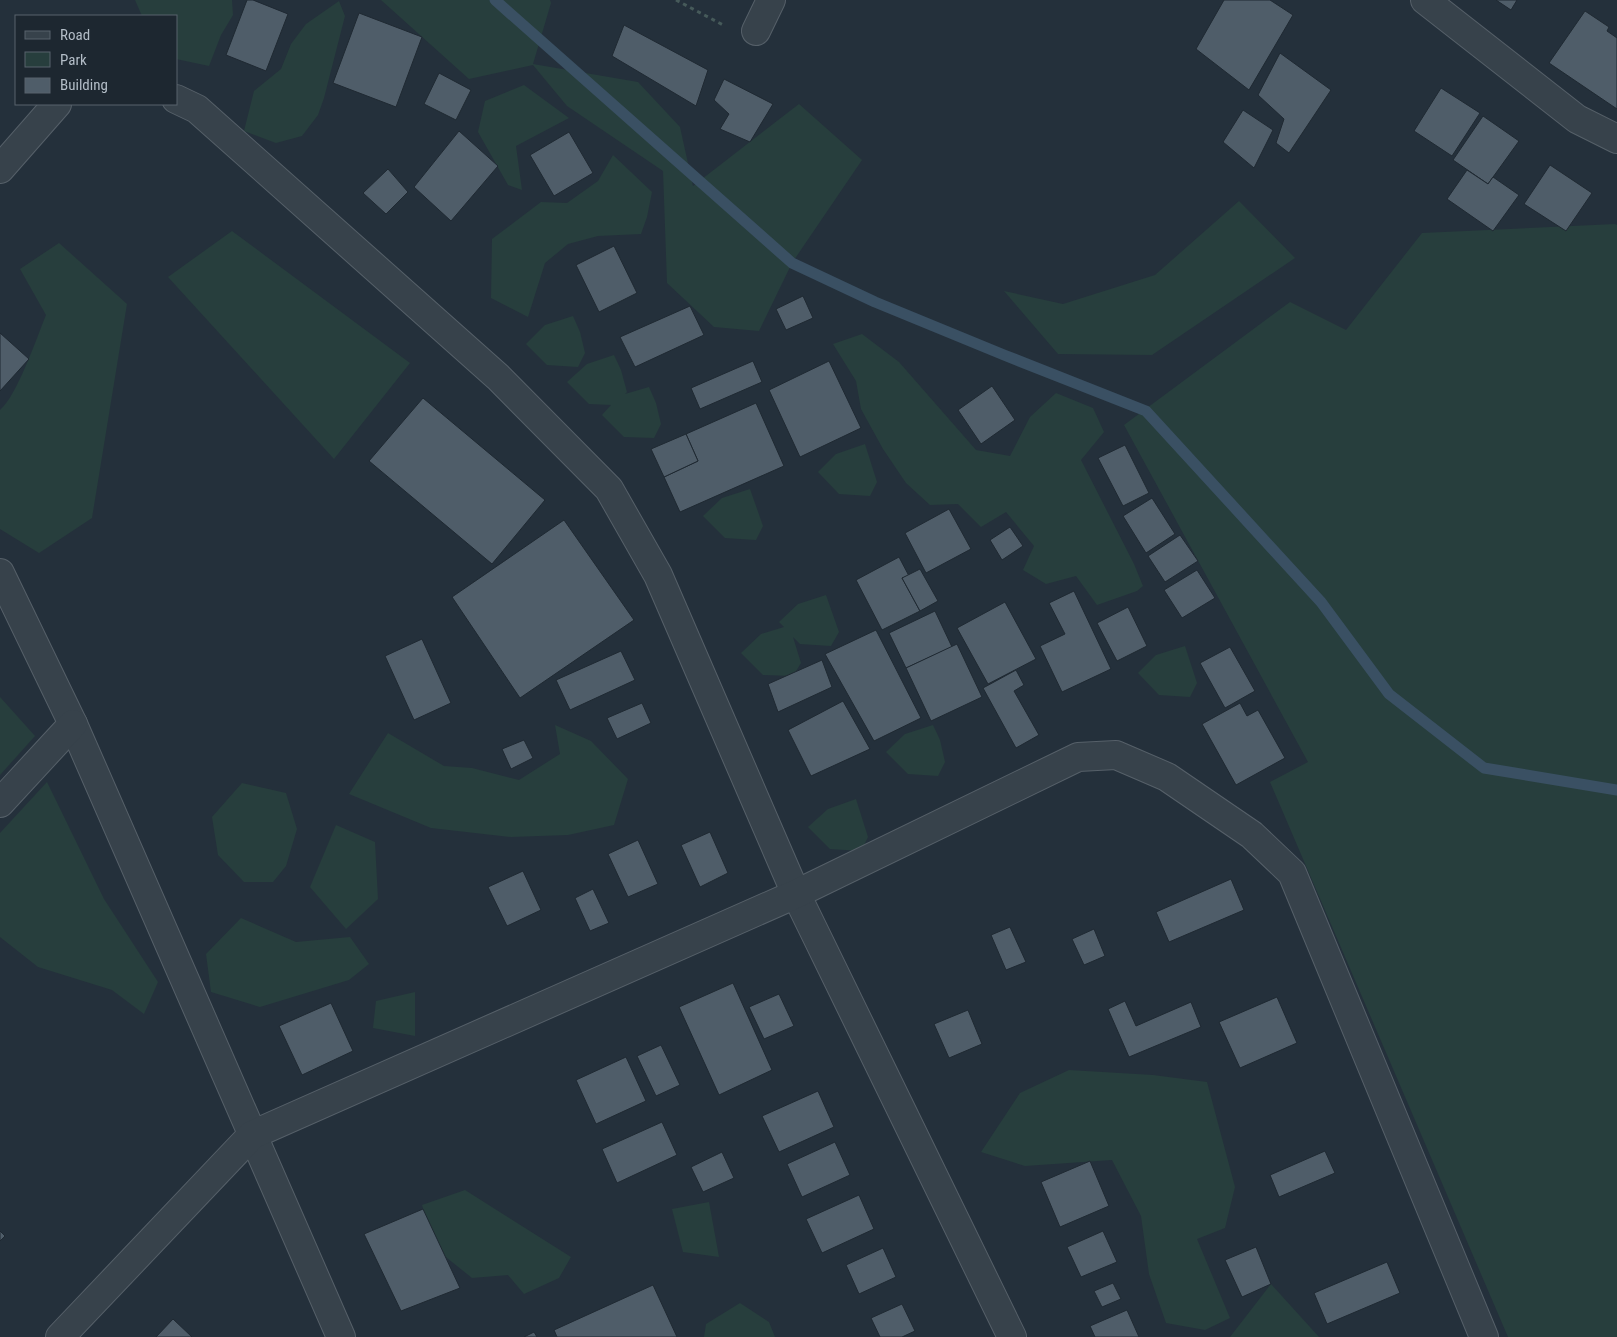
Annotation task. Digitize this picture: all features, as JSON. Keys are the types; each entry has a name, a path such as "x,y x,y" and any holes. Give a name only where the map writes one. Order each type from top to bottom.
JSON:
{"street":[{"path":"756,31 771,0"},
{"path":"1425,0 1577,119 1617,139"},
{"path":"178,100 197,109 498,377 610,489 658,575 796,894 1012,1337"},
{"path":"0,169 56,105"},
{"path":"0,573 73,724 341,1337"},
{"path":"0,803 73,724"},
{"path":"60,1337 252,1135 796,894 1078,758 1116,754 1168,777 1252,835 1292,873 1484,1337"}],"path":[{"path":"676,0 726,27 756,31"}],"green space":[{"path":"135,0 232,0 233,15 221,35 209,66 178,59 178,15 142,15"},
{"path":"381,0 550,0 551,3 533,64 638,82 680,127 693,186 799,104 862,160 792,263 759,331 714,327 667,283 663,171 567,106 533,65 469,79"},
{"path":"339,1 345,16 318,115 302,136 276,143 244,131 254,91 281,69 291,44 306,24"},
{"path":"524,85 569,118 516,146 522,190 508,185 478,132 485,101"},
{"path":"613,155 652,192 641,234 598,236 568,244 545,263 528,317 491,298 492,239 541,202 567,203 598,181"},
{"path":"1239,201 1295,258 1152,355 1058,354 1004,291 1063,304 1155,275"},
{"path":"1617,225 1617,1337 1508,1337 1270,782 1308,762 1124,425 1290,302 1346,330 1422,233"},
{"path":"232,231 410,363 334,459 168,277"},
{"path":"59,243 127,304 92,518 39,553 0,529 0,410 20,380 46,315 20,269"},
{"path":"573,316 580,332 585,353 578,367 547,365 526,344 545,325"},
{"path":"862,334 899,362 976,450 1010,456 1030,417 1056,393 1093,408 1104,432 1081,460 1134,564 1143,586 1137,591 1097,605 1076,576 1046,584 1023,570 1034,546 1006,512 981,527 958,504 930,505 906,483 883,449 861,409 856,381 833,344"},
{"path":"614,355 621,370 627,392 625,394 649,387 656,403 661,424 654,438 624,437 602,415 611,405 589,404 567,382 587,364"},
{"path":"865,444 877,482 870,496 839,494 818,472 836,454"},
{"path":"750,489 763,526 756,540 725,538 703,516 722,498"},
{"path":"826,595 839,632 831,646 800,644 793,637 801,663 793,676 763,675 741,653 761,634 784,627 779,622 798,604"},
{"path":"1185,646 1197,683 1190,697 1159,695 1138,673 1156,655"},
{"path":"0,697 35,736 0,775"},
{"path":"555,725 591,741 628,779 614,825 568,835 511,837 431,828 349,794 388,733 444,766 472,768 519,780 560,754"},
{"path":"933,725 940,740 945,762 938,776 908,774 886,752 905,734"},
{"path":"47,782 104,899 158,982 144,1014 112,990 38,967 0,937 0,833"},
{"path":"242,783 286,793 297,829 286,866 273,882 244,882 218,855 212,817"},
{"path":"856,799 868,837 861,851 830,849 808,827 828,809"},
{"path":"336,825 375,842 378,899 346,929 310,887"},
{"path":"241,918 296,942 350,937 369,964 349,980 260,1007 211,992 206,954"},
{"path":"415,992 415,1036 373,1028 376,1001"},
{"path":"1069,1070 1153,1075 1207,1082 1235,1187 1225,1228 1197,1239 1230,1318 1205,1330 1166,1323 1149,1274 1141,1216 1112,1160 1025,1166 981,1152 1020,1093"},
{"path":"465,1190 571,1257 559,1278 524,1294 508,1275 472,1278 437,1250 422,1205"},
{"path":"709,1202 719,1257 683,1252 672,1209"},
{"path":"1271,1284 1319,1337 1230,1337"},
{"path":"740,1303 769,1322 775,1337 704,1337 706,1324"}],"building":[{"path":"247,0 253,0 288,14 266,71 226,55"},
{"path":"1224,0 1270,0 1293,15 1249,90 1196,49"},
{"path":"1496,0 1517,0 1511,10"},
{"path":"1585,11 1609,27 1607,31 1617,38 1617,109 1549,63"},
{"path":"359,13 422,37 396,107 333,83"},
{"path":"624,25 708,70 696,106 612,56"},
{"path":"1280,53 1331,90 1289,153 1276,143 1284,119 1258,95"},
{"path":"439,73 471,90 456,120 424,104"},
{"path":"724,79 773,104 750,142 720,129 729,114 714,100"},
{"path":"1441,88 1480,113 1452,156 1414,131"},
{"path":"1243,110 1273,130 1254,168 1223,142"},
{"path":"1483,116 1519,141 1488,184 1453,160"},
{"path":"459,131 498,166 451,221 414,187"},
{"path":"569,132 593,173 554,196 530,155"},
{"path":"1550,165 1592,193 1566,231 1524,204"},
{"path":"388,169 408,192 386,214 363,193"},
{"path":"1467,170 1488,184 1493,177 1519,195 1493,231 1447,199"},
{"path":"614,246 637,293 599,312 576,265"},
{"path":"803,296 813,318 786,330 776,309"},
{"path":"690,306 704,335 635,367 620,337"},
{"path":"0,333 29,359 0,391"},
{"path":"753,361 762,382 700,409 691,388"},
{"path":"829,361 861,428 800,457 769,390"},
{"path":"992,386 1015,420 981,444 958,410"},
{"path":"423,398 545,500 492,564 369,461"},
{"path":"756,403 784,466 680,512 664,477 698,461 686,434"},
{"path":"686,434 698,461 664,477 651,449"},
{"path":"1125,445 1149,493 1123,506 1098,458"},
{"path":"1152,498 1175,534 1146,553 1123,516"},
{"path":"949,509 971,549 926,573 905,533"},
{"path":"564,520 634,620 520,698 452,597"},
{"path":"1010,527 1023,546 1002,560 990,540"},
{"path":"1180,535 1198,561 1165,582 1148,556"},
{"path":"899,557 909,576 902,578 920,611 882,630 856,580"},
{"path":"920,569 938,601 920,611 902,578"},
{"path":"1197,570 1215,598 1182,618 1164,590"},
{"path":"1074,591 1111,669 1062,692 1040,646 1065,634 1049,603"},
{"path":"1005,602 1036,659 988,684 957,628"},
{"path":"1128,607 1147,646 1117,661 1097,623"},
{"path":"935,611 952,647 906,668 889,633"},
{"path":"876,630 921,718 874,741 825,654"},
{"path":"422,639 451,703 414,720 385,656"},
{"path":"957,644 982,697 931,721 906,668"},
{"path":"1230,647 1255,691 1225,708 1200,663"},
{"path":"621,651 635,680 570,710 556,680"},
{"path":"822,660 832,687 778,712 768,684"},
{"path":"1016,670 1024,685 1014,691 1039,735 1016,748 983,688"},
{"path":"843,701 870,749 811,776 788,730"},
{"path":"642,703 651,723 617,739 607,718"},
{"path":"1240,703 1247,716 1258,710 1285,758 1236,785 1202,724"},
{"path":"524,740 533,758 511,769 502,749"},
{"path":"710,832 728,873 700,887 681,845"},
{"path":"638,840 658,884 628,897 608,854"},
{"path":"523,871 541,910 507,926 488,887"},
{"path":"1231,879 1244,910 1169,942 1156,912"},
{"path":"593,889 609,923 590,931 575,898"},
{"path":"1010,927 1026,962 1006,970 991,935"},
{"path":"1094,929 1105,956 1084,965 1072,939"},
{"path":"733,983 772,1070 719,1095 679,1007"},
{"path":"779,994 794,1026 764,1039 749,1007"},
{"path":"1277,997 1297,1043 1240,1068 1219,1022"},
{"path":"1125,1001 1136,1026 1191,1002 1201,1027 1129,1057 1108,1009"},
{"path":"331,1003 353,1051 302,1075 279,1026"},
{"path":"968,1010 982,1044 949,1058 934,1024"},
{"path":"661,1045 680,1085 656,1096 637,1056"},
{"path":"626,1057 646,1101 596,1124 576,1080"},
{"path":"818,1091 834,1127 779,1152 762,1116"},
{"path":"662,1122 677,1155 617,1183 602,1149"},
{"path":"835,1142 850,1175 802,1197 787,1164"},
{"path":"1325,1151 1335,1173 1279,1197 1270,1175"},
{"path":"722,1152 734,1178 703,1192 691,1167"},
{"path":"1090,1161 1109,1206 1060,1227 1041,1182"},
{"path":"859,1195 874,1229 822,1253 806,1219"},
{"path":"423,1209 460,1288 401,1311 364,1234"},
{"path":"0,1231 5,1236 0,1241"},
{"path":"1103,1231 1117,1262 1081,1277 1067,1247"},
{"path":"1256,1247 1271,1284 1242,1297 1225,1260"},
{"path":"883,1248 896,1277 859,1294 846,1265"},
{"path":"1387,1262 1400,1293 1327,1324 1314,1293"},
{"path":"1113,1283 1121,1299 1102,1307 1094,1291"},
{"path":"653,1285 677,1337 557,1337 554,1330"},
{"path":"902,1304 915,1331 902,1337 880,1337 871,1318"},
{"path":"1127,1310 1139,1337 1095,1337 1090,1326"},
{"path":"173,1319 192,1337 156,1337"},
{"path":"534,1332 537,1337 524,1337"}],"waterway":[{"path":"495,0 792,263 875,302 1146,411 1321,602 1389,694 1484,768 1617,790"}]}
